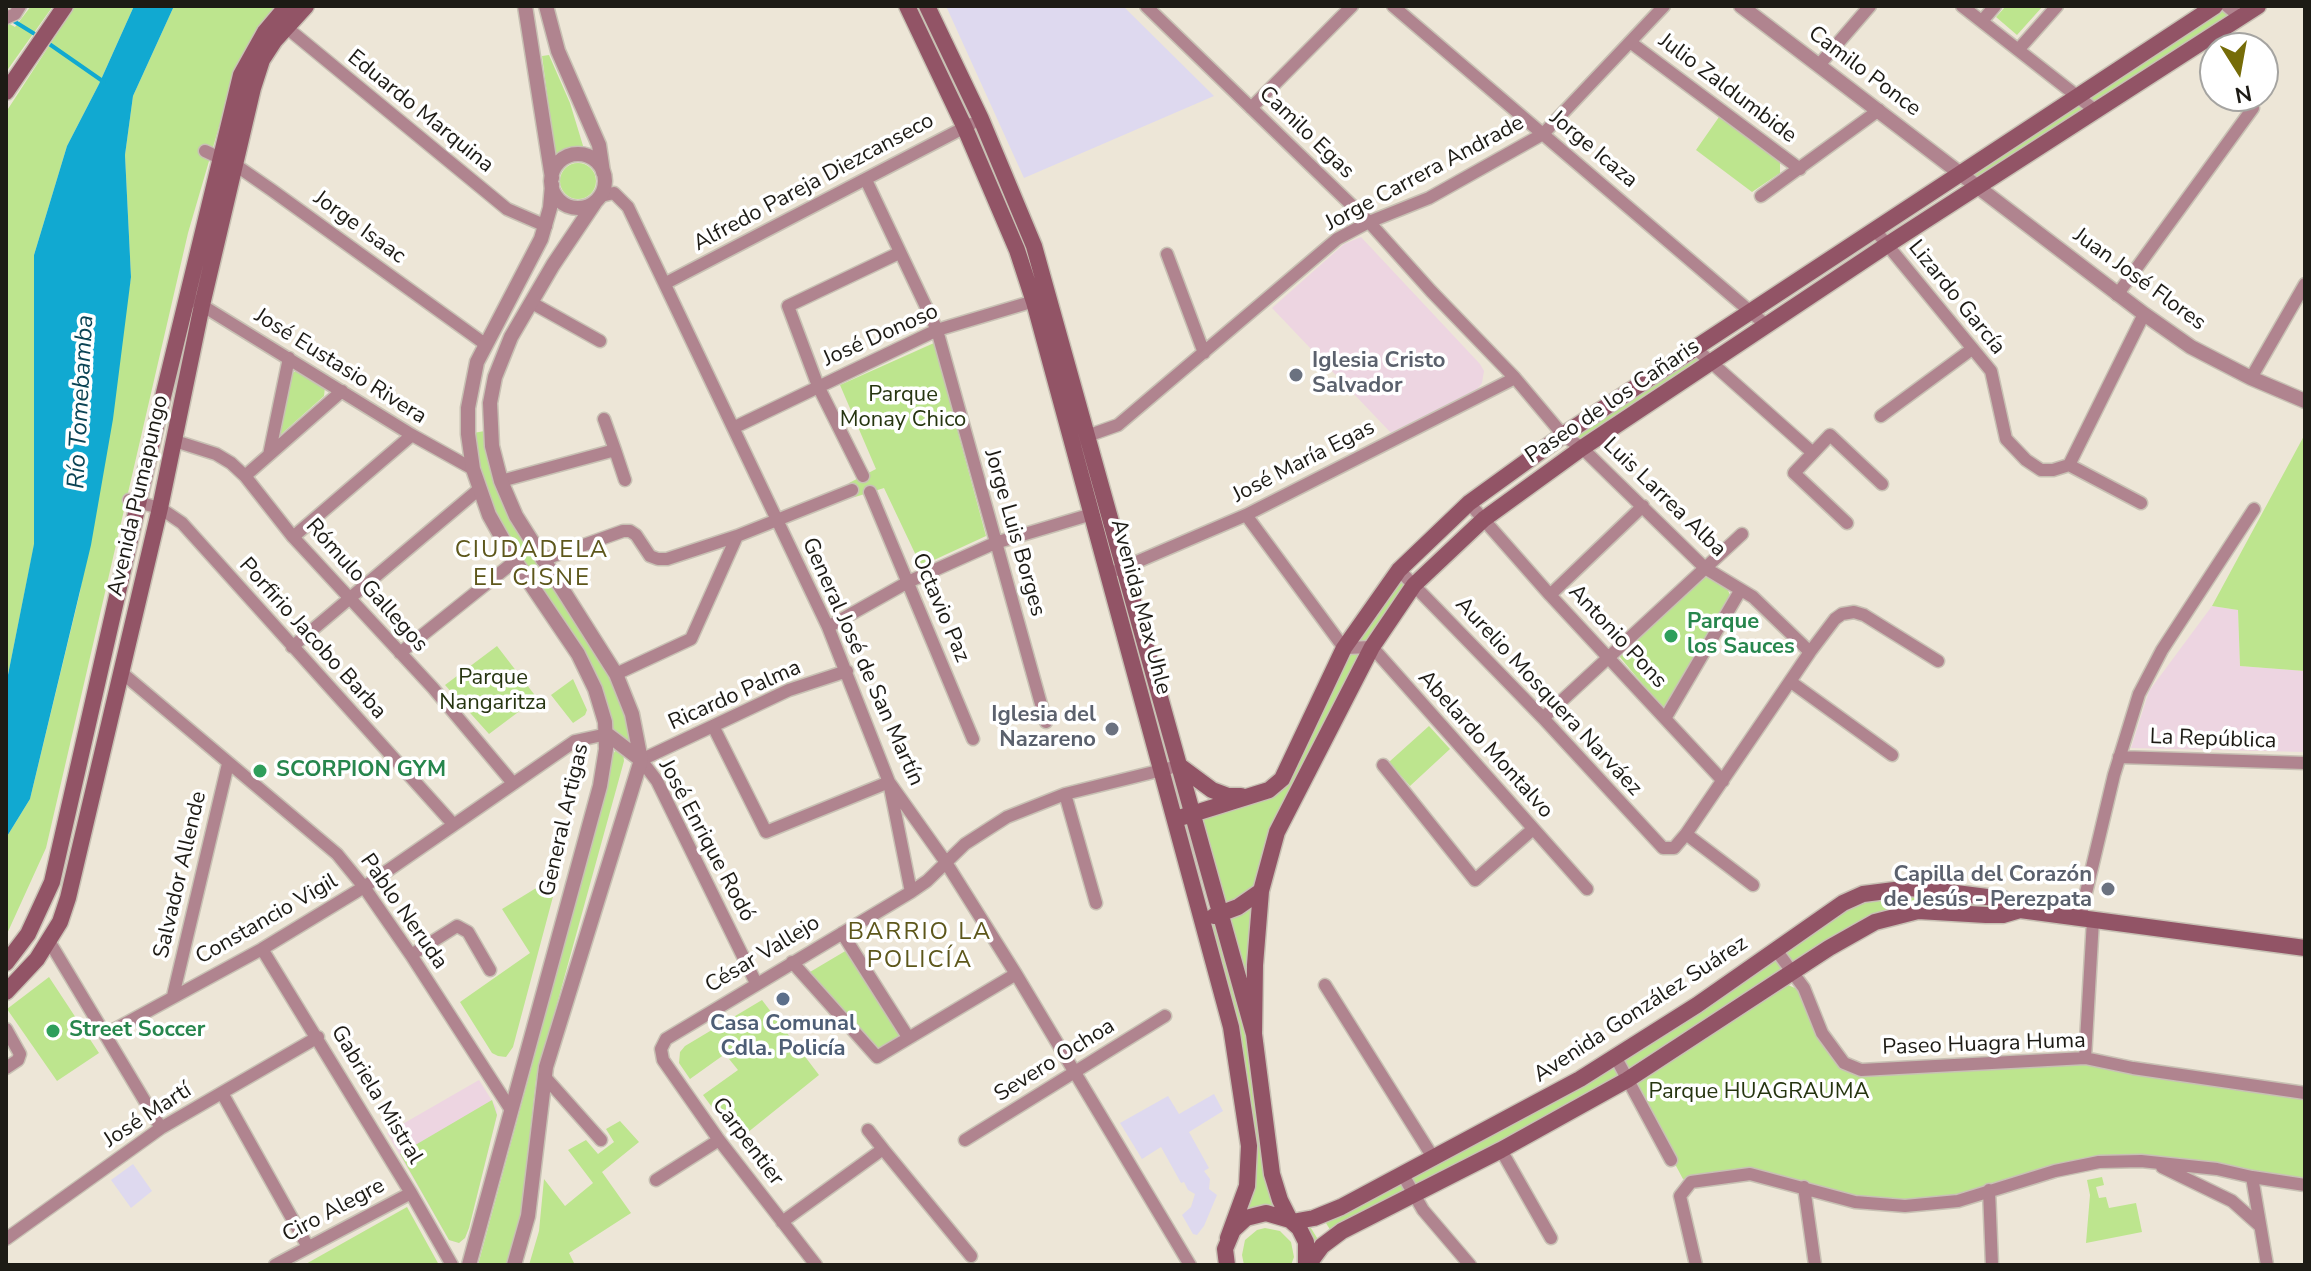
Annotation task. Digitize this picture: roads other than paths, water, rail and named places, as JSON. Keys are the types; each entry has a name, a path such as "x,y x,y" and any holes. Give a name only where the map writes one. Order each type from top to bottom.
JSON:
{"main road":[{"name":"Avenida Pumapungo","path":"6,963 28,934 52,882 134,501 226,196 229,163 262,60 287,6"},
{"name":"Avenida Pumapungo","path":"280,23 306,6"},
{"name":"Avenida Max Uhle","path":"907,6 1041,299"},
{"name":"Avenida Max Uhle","path":"927,6 981,119 1034,246 1041,299 1116,571 1171,768 1193,814 1254,1034 1272,1174 1280,1200 1306,1242 1307,1265"},
{"name":"Paseo de los Cañaris","path":"1193,814 1255,796 1282,779 1344,648 1399,570 1469,503 1563,435 2215,6"},
{"name":"Paseo de los Cañaris","path":"1254,1034 1255,965 1261,891 1267,864 1284,818 1372,647 1414,585 1484,519 1582,448 1887,245 2258,6"},
{"path":"6,92 61,11"},
{"name":"Avenida Pumapungo","path":"6,992 37,959 49,941 68,898 175,441 195,300"},
{"name":"Avenida Max Uhle","path":"1081,439 1092,514 1116,571"},
{"name":"Avenida Max Uhle","path":"1171,768 1176,819 1231,1027 1249,1146 1247,1186 1227,1241"},
{"path":"1171,768 1228,796 1255,796"},
{"path":"1176,819 1193,814"},
{"name":"Avenida González Suárez","path":"1291,1221 1314,1218 1341,1207 1616,1058 1843,903 1863,894 1910,888 2003,899 2020,910"},
{"path":"1202,920 1238,907 1261,891"},
{"name":"Avenida González Suárez","path":"1307,1265 1322,1246 1342,1231 1501,1150 1627,1080 1856,931 1896,915 1918,911 2003,915 2020,910 2305,948"},
{"path":"1213,1265 1239,1223 1254,1214 1266,1213 1291,1221"},
{"path":"1227,1241 1227,1265"}],"street":[{"name":"General Artigas","path":"469,1265 600,786 607,734 601,705 587,670 515,561 489,515 478,490 468,434 468,408 477,362 532,260 546,226 552,182 525,6"},
{"path":"514,1265 528,1216 544,1076 641,760 632,714 616,674 516,516 501,481 490,430 490,403 495,377 511,337 605,184 599,145 558,51 546,6"},
{"name":"Camilo Egas","path":"1146,6 1369,222 1515,378 1563,435"},
{"path":"1251,108 1352,6"},
{"name":"Jorge Icaza","path":"1393,6 1766,325"},
{"name":"Jorge Carrera Andrade","path":"1081,439 1118,425 1337,239 1369,222 1429,198 1543,134 1664,6"},
{"name":"Camilo Ponce","path":"1741,6 1960,174"},
{"path":"1819,65 1870,6"},
{"path":"1962,6 2096,111"},
{"path":"1982,21 1995,6"},
{"path":"2018,50 2057,6"},
{"path":"2227,6 2241,18"},
{"name":"Eduardo Marquina","path":"280,23 507,209 546,226"},
{"name":"Julio Zaldumbide","path":"1630,42 1800,169"},
{"path":"1761,196 1879,110"},
{"path":"2117,295 2250,112"},
{"name":"Alfredo Pareja Diezcanseco","path":"666,283 981,119"},
{"name":"Jorge Isaac","path":"205,151 229,163 485,344"},
{"path":"598,198 584,207 569,206 558,198 552,182 557,165 575,155 589,157 603,172"},
{"name":"Juan José Flores","path":"1960,174 2117,295 2191,347 2305,401"},
{"name":"Jorge Luis Borges","path":"866,180 937,330 1046,722"},
{"name":"General José de San Martín","path":"598,198 614,193 628,207 666,283 828,627 889,782 945,861 1016,974 1190,1265"},
{"name":"Lizardo García","path":"1875,230 1991,371 2006,439 2026,460 2041,470 2069,465"},
{"path":"863,476 818,386 788,306 899,253"},
{"path":"1167,254 1204,353"},
{"path":"2251,378 2305,284"},
{"name":"José Donoso","path":"735,427 937,330 1041,299"},
{"name":"José Eustasio Rivera","path":"195,300 412,435 473,469"},
{"path":"532,303 600,341"},
{"path":"2141,503 2069,465 2144,314"},
{"path":"1695,348 1813,453"},
{"path":"1881,416 1972,349"},
{"path":"269,455 289,358"},
{"name":"José María Egas","path":"1116,571 1246,515 1515,378"},
{"path":"245,476 342,391"},
{"path":"604,419 625,480"},
{"path":"293,537 412,435"},
{"name":"Luis Larrea Alba","path":"1563,435 1582,448 1705,568 1753,597 1810,652"},
{"path":"1847,523 1794,473 1830,435 1882,484"},
{"name":"Rómulo Gallegos","path":"175,441 216,454 245,476 293,537 400,653 512,782"},
{"path":"501,481 615,450"},
{"path":"292,647 478,490"},
{"path":"542,560 623,531 636,535 650,556 667,559 737,536 852,490"},
{"name":"Octavio Paz","path":"870,492 973,739"},
{"name":"Porfirio Jacobo Barba","path":"134,501 160,508 182,523 453,824"},
{"path":"1469,503 1484,519"},
{"path":"1550,595 1643,506"},
{"path":"2085,1058 2087,919 2119,757 2139,694 2162,650 2254,509"},
{"path":"828,627 908,582 995,543 1092,514"},
{"path":"1246,515 1344,648 1372,647"},
{"name":"Antonio Pons","path":"1484,519 1550,595 1723,781"},
{"path":"1543,718 1742,534"},
{"path":"616,674 691,639 737,536"},
{"path":"400,653 515,561"},
{"name":"Aurelio Mosquera Narváez","path":"1399,570 1543,718 1663,848 1674,848 1686,834"},
{"path":"1666,717 1740,591"},
{"path":"1753,885 1686,834 1835,619 1854,612 1864,615 1938,661"},
{"name":"Abelardo Montalvo","path":"1372,647 1587,889"},
{"name":"Ricardo Palma","path":"641,760 789,690 847,671"},
{"name":"Pablo Neruda","path":"121,672 337,854 411,955 511,1110"},
{"path":"1791,682 1892,755"},
{"path":"714,728 766,832 889,782 911,892"},
{"path":"607,734 641,760"},
{"name":"Constancio Vigil","path":"106,1034 262,949 364,887 575,741 607,734"},
{"name":"La República","path":"2119,757 2305,763"},
{"name":"José Enrique Rodó","path":"641,760 657,781 756,983"},
{"name":"Salvador Allende","path":"173,996 228,764"},
{"path":"1383,765 1475,880 1533,829"},
{"name":"César Vallejo","path":"666,1039 911,892 927,881 965,844 1007,817 1065,794 1171,768"},
{"path":"1065,794 1096,903"},
{"path":"411,955 457,926 468,932 490,970"},
{"path":"842,933 908,1037"},
{"path":"49,941 161,1128"},
{"name":"Gabriela Mistral","path":"262,949 318,1037 452,1265"},
{"name":"Paseo Huagra Huma","path":"1776,950 1804,988 1822,1033 1844,1063 1861,1070 2085,1058 2305,1093"},
{"path":"792,962 877,1057 1016,974"},
{"path":"1325,985 1434,1159"},
{"name":"Severo Ochoa","path":"965,1140 1165,1016"},
{"path":"6,1029 20,1054 18,1060 6,1068"},
{"name":"José Martí","path":"6,1239 161,1128 318,1037"},
{"name":"Carpentier","path":"666,1039 661,1049 663,1060 719,1140 816,1265"},
{"path":"1616,1058 1671,1160"},
{"path":"544,1076 601,1140"},
{"path":"222,1093 308,1247"},
{"path":"868,1130 971,1256"},
{"path":"656,1180 719,1140"},
{"path":"782,1222 883,1149"},
{"path":"1501,1150 1551,1238"},
{"path":"1696,1265 1680,1196 1691,1182 1750,1174 1855,1202 1905,1206 1958,1201 2099,1162 2152,1162 2217,1169 2305,1185"},
{"path":"2152,1162 2232,1201 2260,1226"},
{"path":"1403,1175 1423,1210 1470,1265"},
{"path":"2252,1177 2267,1265"},
{"path":"1804,1187 1815,1265"},
{"path":"1989,1190 1992,1265"},
{"name":"Ciro Alegre","path":"275,1265 411,1193"}],"water":[{"name":"Río Tomebamba","path":"134,6 174,6 133,96 125,155 131,277 113,419 91,545 30,799 6,838 6,685 34,544 34,255 67,146"}],"waterway":[{"path":"12,20 38,36"},
{"path":"45,41 104,82"}],"place":[{"name":"Iglesia Cristo Salvador","path":"1296,375"},
{"name":"Parque los Sauces","path":"1671,636"},
{"name":"Iglesia del Nazareno","path":"1112,729"},
{"name":"SCORPION GYM","path":"260,771"},
{"name":"Capilla del Corazón de Jesús - Perezpata","path":"2108,889"},
{"name":"Casa Comunal Cdla. Policía","path":"783,999"},
{"name":"Street Soccer","path":"53,1031"}],"district":[{"name":"CIUDADELA EL CISNE","path":"532,565"},
{"name":"BARRIO LA POLICÍA","path":"920,947"}],"park label":[{"name":"Parque Monay Chico","path":"903,408"},
{"name":"Parque Nangaritza","path":"493,692"},
{"name":"Parque HUAGRAUMA","path":"1759,1093"}]}
